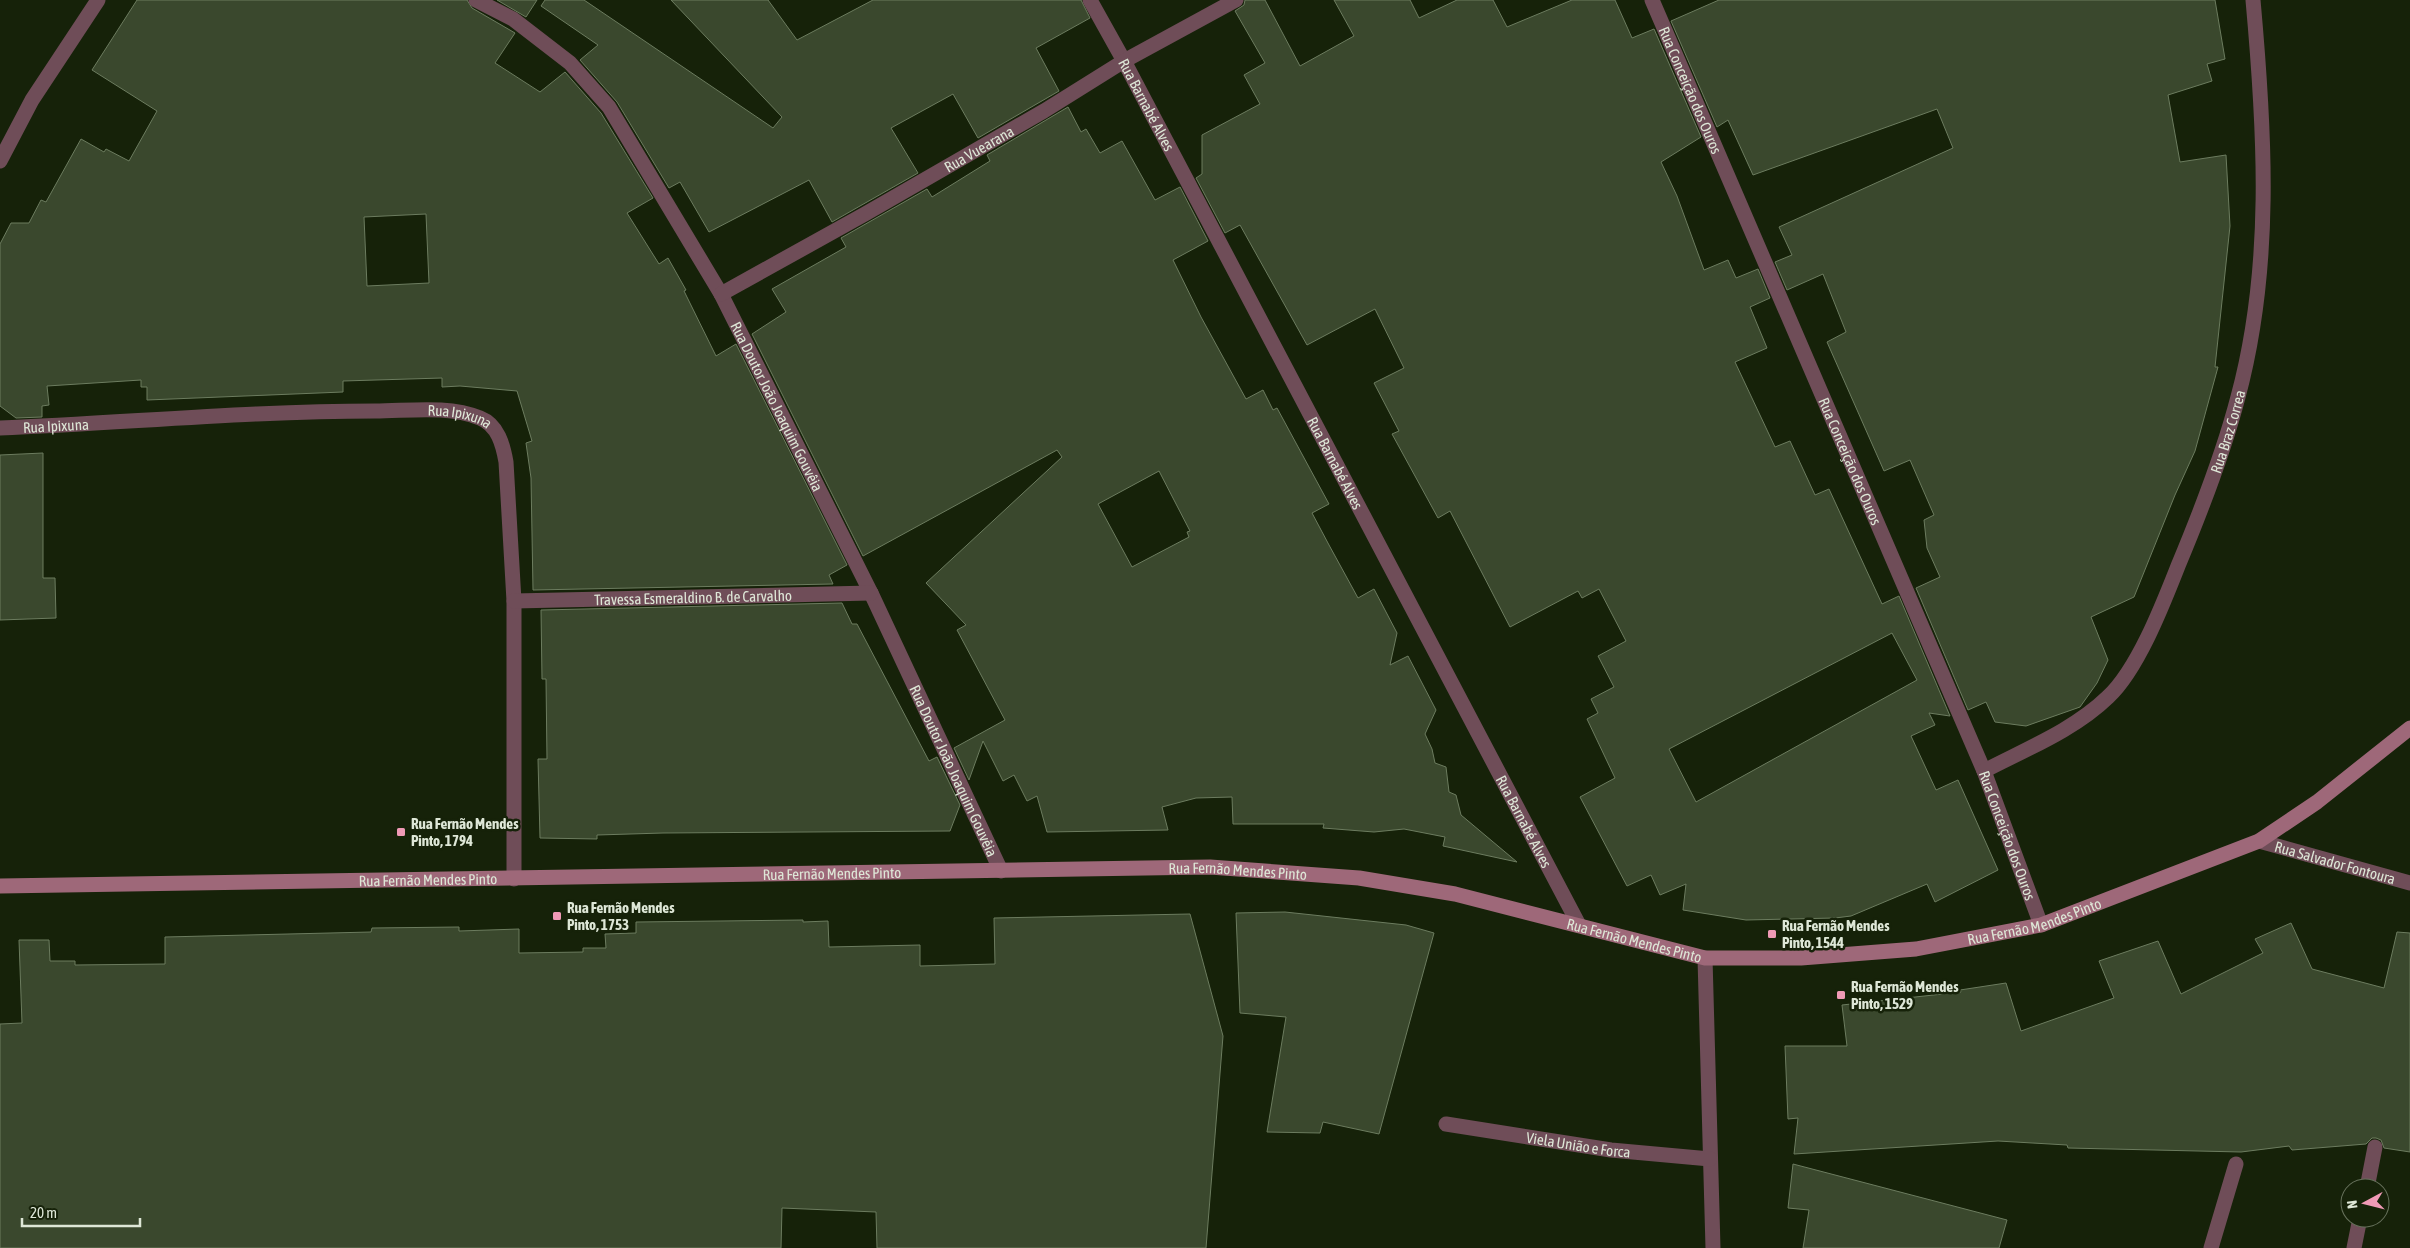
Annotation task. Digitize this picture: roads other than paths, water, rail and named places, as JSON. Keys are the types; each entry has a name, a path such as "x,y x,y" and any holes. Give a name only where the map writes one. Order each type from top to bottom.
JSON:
{"street":[{"path":"0,161 32,100 98,0"},
{"name":"Rua Doutor João Joaquim Gouvêia","path":"476,0 513,19 570,63 609,107 721,294 871,593 1001,871"},
{"name":"Rua Barnabé Alves","path":"1090,0 1124,61 1579,925"},
{"name":"Rua Vuearana","path":"721,294 891,200 1044,111 1124,61 1236,0"},
{"name":"Rua Conceição dos Ouros","path":"1652,0 1984,771 2041,925"},
{"name":"Rua Braz Correa","path":"1984,771 2075,723 2110,696 2132,666 2163,604 2218,462 2238,396 2258,287 2263,225 2262,103 2253,0"},
{"name":"Rua Ipixuna","path":"0,428 346,411 458,411 483,418 495,430 502,443 506,462 514,601 514,879"},
{"name":"Travessa Esmeraldino B. de Carvalho","path":"514,601 871,593"},
{"name":"Rua Fernão Mendes Pinto","path":"0,886 1210,867 1359,878 1455,894 1704,958 1801,958 1916,949 2041,925 2259,841 2317,802 2410,728"},
{"name":"Rua Salvador Fontoura","path":"2259,841 2410,883"},
{"path":"1704,958 1713,1248"},
{"name":"Viela União e Forca","path":"1446,1124 1611,1150 1710,1159"},
{"path":"2369,1178 2375,1147"},
{"path":"2212,1248 2236,1164"},
{"path":"2354,1248 2358,1228"}],"place":[{"name":"Rua Fernão Mendes Pinto, 1794","path":"401,832"},
{"name":"Rua Fernão Mendes Pinto, 1753","path":"557,916"},
{"name":"Rua Fernão Mendes Pinto, 1544","path":"1772,934"},
{"name":"Rua Fernão Mendes Pinto, 1529","path":"1841,995"}]}
